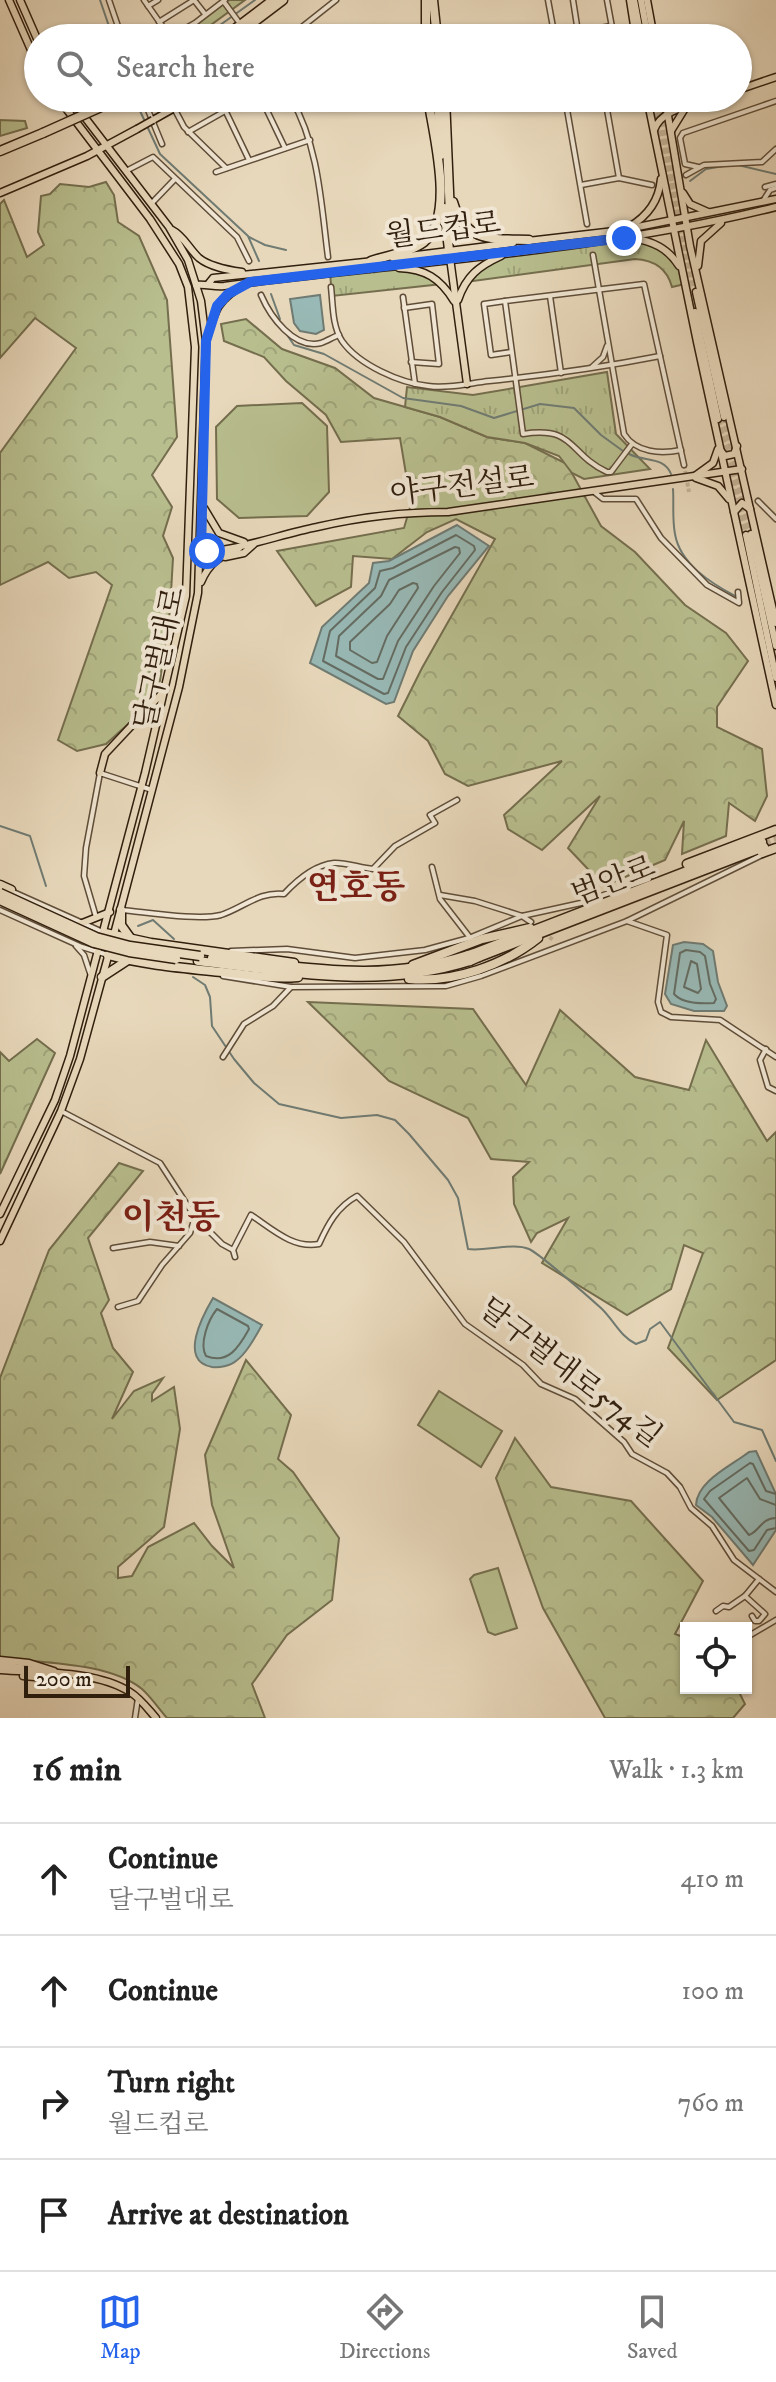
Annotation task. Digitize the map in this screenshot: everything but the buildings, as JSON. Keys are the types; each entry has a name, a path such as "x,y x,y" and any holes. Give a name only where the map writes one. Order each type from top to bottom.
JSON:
{"highway":[{"path":"241,24 273,0"},
{"path":"251,24 283,0"},
{"path":"428,24 430,1"},
{"path":"430,1 433,24"},
{"path":"0,148 79,112"},
{"path":"41,130 86,112"},
{"path":"375,264 419,245 433,231 439,219 439,175 430,112"},
{"path":"439,112 445,232 448,235"},
{"path":"446,112 449,255"},
{"path":"449,190 460,220 474,233 486,239 529,240"},
{"path":"588,912 612,894 649,879 769,845 776,830"},
{"name":"범안로","path":"199,959 318,972 392,975 438,970 473,951 545,929 769,845"},
{"path":"0,883 11,890"},
{"path":"0,893 96,937 199,959"},
{"path":"0,900 105,946 141,954 199,959"},
{"path":"121,910 121,925 131,940"},
{"path":"392,975 473,951 519,930 545,929"},
{"path":"392,975 437,979 478,973 529,945 545,929"},
{"path":"109,934 131,940 281,959 318,972"},
{"path":"104,954 128,960 279,979 318,972"},
{"path":"102,977 128,960"}],"main road":[{"path":"9,0 24,34"},
{"path":"20,0 31,24"},
{"path":"632,0 636,24"},
{"path":"644,0 648,24"},
{"path":"752,85 776,77"},
{"name":"달구벌대로","path":"70,112 125,171 171,230 188,260 197,285 206,341 198,589 181,675 152,790 121,910 109,934"},
{"name":"달구벌대로","path":"0,1214 55,1100 104,954 110,912 186,596 195,347 188,287 179,264 160,233 79,112"},
{"path":"0,193 102,149 167,112"},
{"path":"657,112 654,134 661,171 776,705"},
{"path":"654,134 655,126 673,112"},
{"path":"670,133 682,112"},
{"path":"667,114 690,246 776,623"},
{"path":"624,234 654,204 659,192 661,171"},
{"path":"678,181 690,204 715,212"},
{"path":"668,199 670,203 676,203 681,196"},
{"name":"월드컵로","path":"449,255 510,252 624,234 768,200"},
{"name":"월드컵로","path":"209,283 215,287 224,286 449,255 529,240 674,229 776,207"},
{"path":"697,273 701,241 713,227 726,219"},
{"path":"171,230 208,263 249,273"},
{"path":"624,234 662,248 676,261 683,278"},
{"path":"677,249 682,242 690,246"},
{"path":"457,308 462,287 474,271 510,252"},
{"path":"449,255 467,384"},
{"path":"375,264 428,273 446,288 457,308"},
{"name":"월드컵로","path":"188,287 209,283 213,278 249,273 375,264"},
{"path":"224,286 221,283 230,276"},
{"path":"206,341 217,306 228,294 250,282"},
{"path":"693,292 721,418"},
{"path":"692,478 713,463 718,453 718,439"},
{"path":"721,451 725,456 730,456 737,446"},
{"name":"야구전설로","path":"188,552 253,543 316,527 402,513 448,512 742,469"},
{"path":"692,478 718,486 733,510"},
{"path":"202,503 208,519 219,533 229,539 253,543"},
{"path":"733,510 742,503 750,509"},
{"path":"776,646 749,534 776,678"},
{"path":"198,589 208,567 218,558 253,543"},
{"path":"100,773 105,754 165,690"},
{"path":"78,922 110,912"},
{"name":"달구벌대로","path":"0,1241 61,1111 80,1059 102,977 104,954"},
{"path":"0,1667 45,1666 60,1674"},
{"path":"0,1667 46,1678 60,1674"},
{"path":"29,1668 109,1682 138,1698 156,1718"}],"street":[{"path":"109,0 117,24"},
{"path":"144,0 159,22 194,0 205,15"},
{"path":"148,6 158,0"},
{"path":"306,24 336,0"},
{"path":"548,0 552,24"},
{"path":"573,0 577,24"},
{"path":"607,0 611,24"},
{"path":"192,24 224,1 238,21"},
{"path":"752,109 776,101"},
{"path":"149,112 162,144"},
{"path":"176,112 188,132 226,168"},
{"path":"188,132 223,112"},
{"path":"225,112 249,160"},
{"path":"268,112 285,148"},
{"path":"297,112 316,162 328,257"},
{"path":"568,112 587,224"},
{"path":"607,112 619,178"},
{"path":"744,112 683,133 680,138 685,164 698,167 729,162 757,163 776,149"},
{"path":"216,172 310,140"},
{"path":"125,171 153,157 237,237 249,261"},
{"path":"686,175 698,167"},
{"path":"581,185 619,178 652,185"},
{"path":"151,204 174,180"},
{"path":"765,187 776,186"},
{"path":"768,200 770,190 776,186"},
{"path":"593,255 624,434 632,444 651,451 681,450"},
{"path":"512,352 491,355 484,304 644,284 684,465"},
{"path":"331,287 339,335 351,351 369,363 415,384 442,387 586,370 660,356"},
{"path":"261,295 271,316 300,341 322,343 339,335"},
{"path":"550,295 561,373"},
{"path":"403,297 415,384"},
{"path":"505,301 523,434 542,431 562,435 582,456 607,472 611,472 632,444"},
{"path":"404,308 432,304 439,364 411,362"},
{"path":"586,370 603,357 607,343"},
{"path":"592,491 603,499 636,499 661,538 707,585 739,603 738,592"},
{"path":"758,501 776,519"},
{"path":"96,917 84,876 100,773 152,790"},
{"path":"121,910 219,916 254,898 284,894 296,881 325,866 335,863 373,869 395,846 435,823 430,815 457,800"},
{"path":"185,968 291,987 446,986 627,921 742,863 769,845"},
{"path":"432,867 439,894 473,951 478,973"},
{"path":"217,951 287,949 355,958 425,950 473,951 522,916 581,903 649,879"},
{"path":"11,890 65,917 109,934"},
{"path":"439,894 475,901 522,916 531,922"},
{"path":"0,910 104,954"},
{"path":"45,930 65,917"},
{"path":"627,921 667,935 658,1002 661,1012 671,1017 720,1020 776,1057"},
{"path":"72,943 79,935 78,922"},
{"path":"553,940 561,945"},
{"path":"72,943 84,955 90,969 85,1008"},
{"path":"225,1056 244,1024 273,1006 291,987"},
{"path":"766,1049 760,1060 768,1087 776,1091"},
{"path":"61,1111 160,1163 195,1217 222,1244 233,1250 235,1257"},
{"name":"달구벌대로574길","path":"233,1250 251,1215 294,1243 308,1247 319,1244 333,1217 346,1202 357,1196 404,1242 465,1324 523,1365 541,1384 575,1399 624,1442 632,1454 667,1473 680,1487 691,1508 712,1526 734,1560 776,1592"},
{"path":"118,1307 138,1301 162,1265 190,1233 195,1217"},
{"path":"113,1248 150,1242 179,1246"},
{"path":"716,1611 723,1606 729,1607 745,1596 759,1579"},
{"path":"745,1596 765,1614 759,1621"},
{"path":"752,1616 763,1627"},
{"path":"752,1634 776,1620"},
{"path":"135,1718 138,1698"}],"green space":[{"path":"229,0 245,0 212,24 194,24"},
{"path":"0,120 25,121 27,128 0,136"},
{"path":"106,182 114,195 118,222 139,236 167,300 177,437 152,475 172,507 163,536 173,558 170,610 160,681 137,716 106,744 77,751 58,740 112,585 96,572 69,578 48,562 0,585 0,453 76,348 35,318 0,358 0,204 4,200 27,257 44,245 38,232 41,196 50,194 60,184 89,187"},
{"path":"624,238 663,250 681,272 685,284 672,287 659,266 635,259 466,282 497,259 517,252"},
{"path":"379,268 417,269 442,284 332,296 330,273"},
{"path":"246,319 282,349 335,368 374,398 440,417 487,437 525,443 567,464 601,526 635,552 685,605 726,633 748,661 717,707 717,727 762,749 767,796 755,821 729,803 726,836 682,854 684,821 665,860 604,886 568,848 600,796 542,850 508,829 504,815 562,761 468,786 445,774 428,741 398,716 495,539 456,519 427,532 392,559 353,556 351,587 316,606 277,551 404,528 411,504 400,438 341,442 326,415 286,381 264,357 224,341 221,324"},
{"path":"607,372 616,434 650,469 584,479 572,473 559,456 525,443 487,437 440,417 405,407 407,387 473,395"},
{"path":"302,403 327,426 329,492 307,516 239,518 217,499 216,427 237,406"},
{"path":"308,1002 473,1009 526,1085 560,1010 635,1077 689,1090 706,1040 767,1141 776,1132 776,1360 717,1400 668,1348 703,1253 684,1245 671,1289 627,1315 542,1263 568,1218 537,1233 531,1242 514,1204 513,1177 529,1162 491,1159 468,1118 389,1081"},
{"path":"37,1039 55,1053 0,1174 0,1052 9,1061"},
{"path":"119,1163 143,1171 88,1238 109,1300 101,1313 113,1348 133,1372 112,1419 134,1391 163,1378 152,1394 152,1401 174,1387 180,1429 164,1527 118,1567 118,1578 132,1576 148,1547 194,1523 234,1568 212,1505 205,1455 246,1360 291,1415 278,1459 293,1472 339,1538 332,1600 287,1635 252,1684 265,1718 167,1718 142,1689 112,1673 74,1665 0,1658 0,1378 49,1250"},
{"path":"439,1391 502,1431 481,1467 418,1425"},
{"path":"515,1438 551,1487 631,1501 703,1581 675,1634 680,1636 680,1694 740,1694 745,1704 733,1718 605,1718 543,1608 496,1478"},
{"path":"498,1568 517,1628 495,1635 488,1632 470,1579"}],"water":[{"path":"320,295 324,330 316,334 300,331 294,323 290,299"},
{"path":"457,525 489,546 448,596 413,651 394,702 386,704 310,663 322,627 369,583 373,563 389,561"},
{"path":"684,942 703,944 713,951 718,982 727,1006 724,1011 694,1011 671,1004 665,994 673,945"},
{"path":"213,1298 262,1325 240,1358 218,1367 202,1363 196,1356 195,1347 199,1326"},
{"path":"756,1451 776,1494 776,1530 753,1565 712,1517 696,1505 708,1481 749,1452"}],"waterway":[{"path":"100,0 108,24"},
{"path":"222,24 255,0"},
{"path":"140,112 160,154 248,236 259,261"},
{"path":"738,165 776,174"},
{"path":"690,181 706,169 724,166"},
{"path":"249,237 286,250"},
{"path":"271,294 280,319"},
{"path":"285,332 294,345 324,354 403,398 461,406 494,418 540,404 574,408 601,435 623,451"},
{"path":"629,454 664,464 671,474"},
{"path":"673,489 674,528 683,555 707,579 735,596"},
{"path":"0,826 30,836 46,886"},
{"path":"138,926 153,920 174,939"},
{"path":"193,977 205,985 210,997 212,1026 234,1059 254,1083 279,1104 341,1118 377,1115 395,1120 448,1180 458,1198 468,1249 515,1246 529,1249 596,1304 636,1344 646,1340 650,1329 660,1322 734,1422 762,1430 776,1461"}],"tunnel":[{"path":"656,112 690,293"},
{"path":"661,112 696,292"},
{"path":"652,185 686,175"},
{"path":"587,224 593,255"},
{"path":"724,417 751,534"},
{"path":"718,419 746,535"},
{"path":"684,465 689,492"},
{"path":"762,842 776,837"},
{"path":"764,847 776,843"},
{"path":"545,933 553,940"}],"district":[{"name":"연호동","path":"356,886"},
{"name":"이천동","path":"171,1216"}],"route":[{"path":"207,551 201,552 206,341 217,306 228,294 250,282 624,238"}]}
